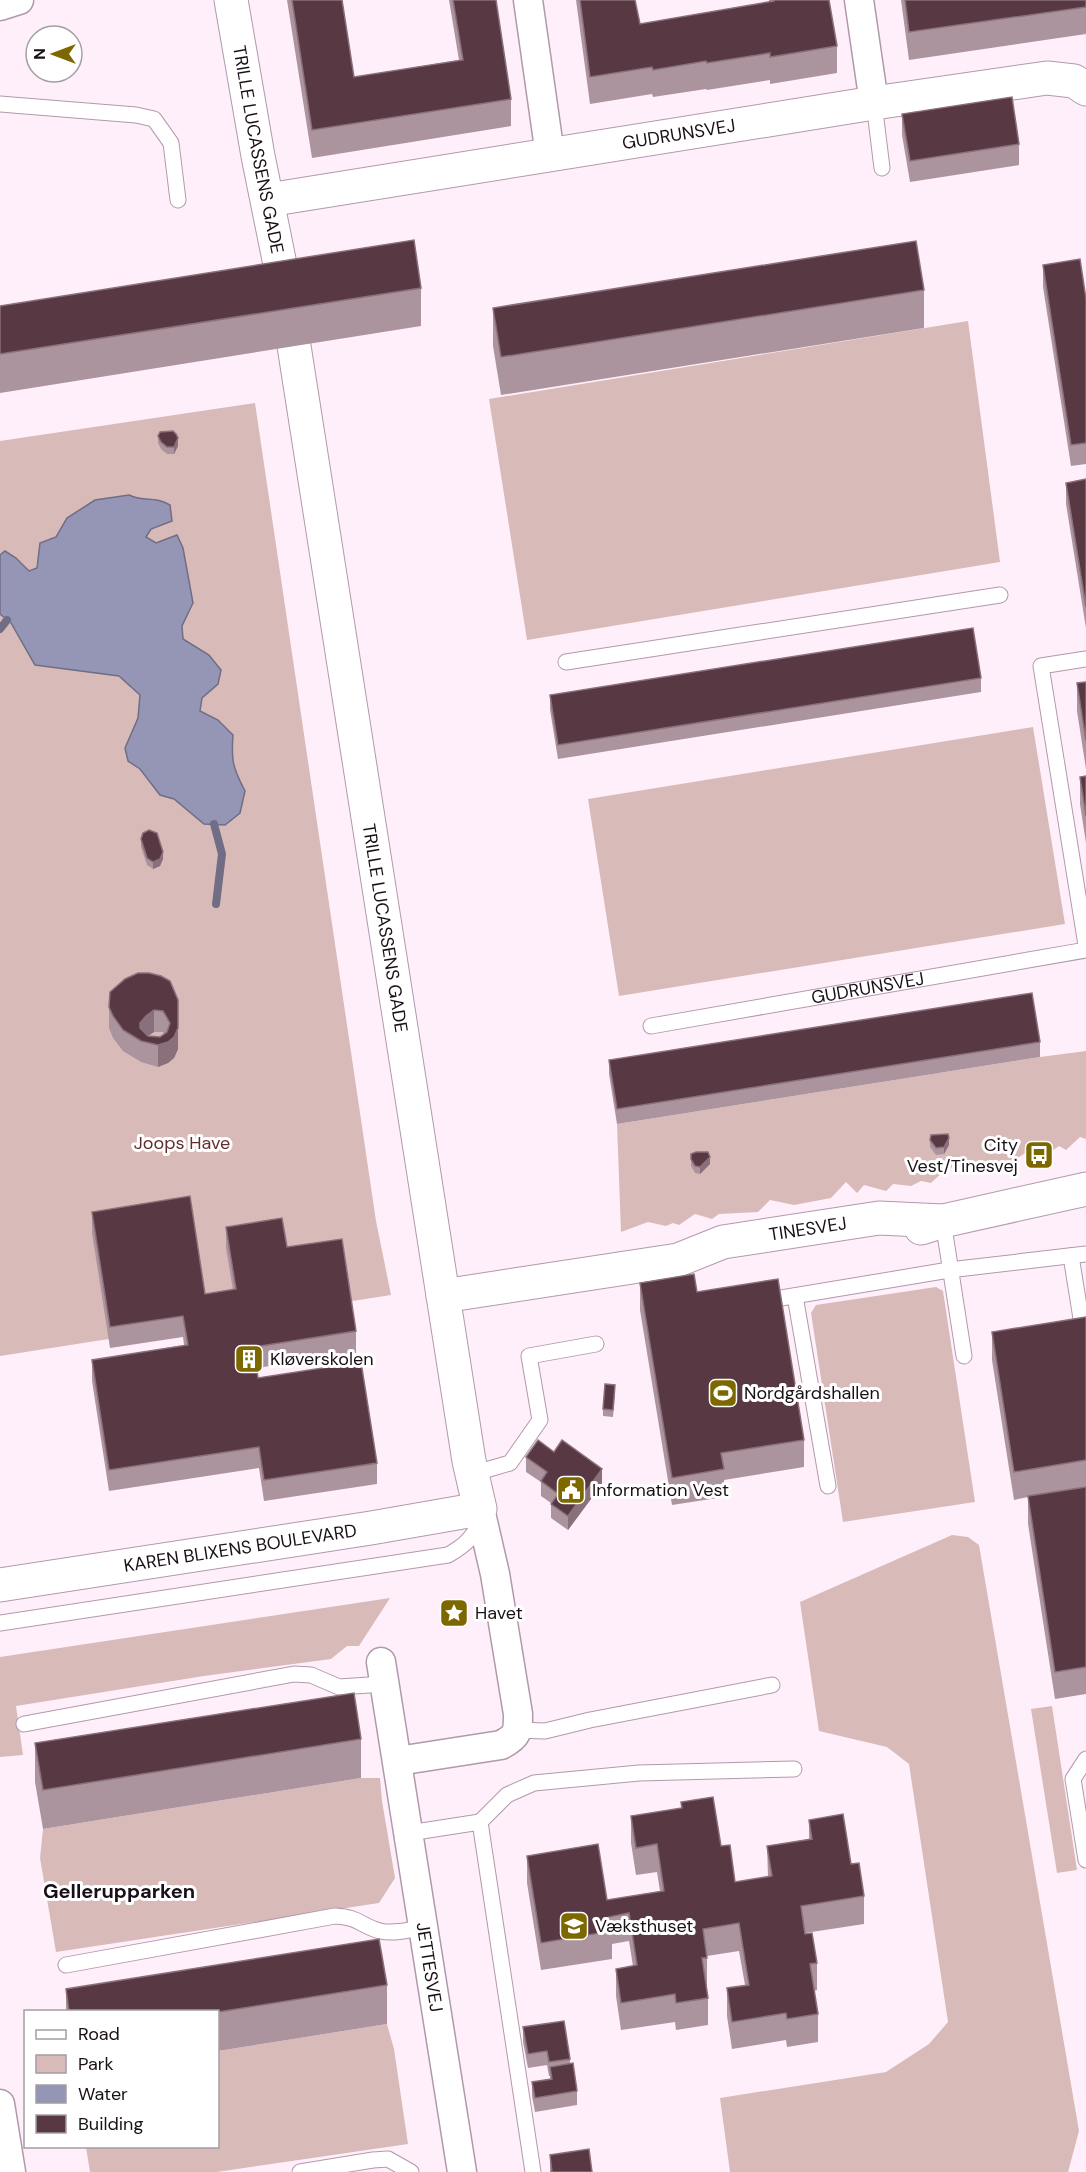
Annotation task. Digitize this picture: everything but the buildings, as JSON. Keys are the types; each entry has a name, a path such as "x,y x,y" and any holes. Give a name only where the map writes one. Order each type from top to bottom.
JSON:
{"street":[{"path":"0,6 19,0"},
{"name":"TRILLE LUCASSENS GADE","path":"231,0 286,299"},
{"path":"528,0 550,154"},
{"path":"859,0 874,103"},
{"name":"GUDRUNSVEJ","path":"268,200 874,103 1047,78 1074,81 1086,89"},
{"name":"TRILLE LUCASSENS GADE","path":"294,346 443,1296 472,1474 481,1511"},
{"name":"TINESVEJ","path":"1042,1199 1086,1182"},
{"name":"TINESVEJ","path":"443,1296 678,1260 723,1242 879,1218 943,1221 1086,1190"},
{"path":"398,1761 501,1745 512,1739 518,1730 518,1714 500,1601 481,1511"},
{"name":"KAREN BLIXENS BOULEVARD","path":"0,1585 481,1511"},
{"name":"JETTESVEJ","path":"383,1673 462,2172"},
{"path":"0,2104 11,2172"}],"lane":[{"path":"874,103 882,168"},
{"path":"0,104 136,115 154,119 171,143 178,200"},
{"path":"566,662 1000,596"},
{"path":"1086,659 1041,666 1086,945"},
{"name":"GUDRUNSVEJ","path":"651,1026 1086,951"},
{"path":"943,1221 963,1356"},
{"path":"751,1303 949,1270 1079,1255 1083,1331"},
{"path":"795,1296 828,1486"},
{"path":"472,1474 510,1463 540,1420 530,1356 596,1344"},
{"path":"0,1623 448,1555 466,1544 477,1528 481,1511"},
{"path":"24,1724 294,1674 311,1675 339,1687 383,1673"},
{"path":"518,1730 545,1731 590,1720 772,1685"},
{"path":"1086,1759 1073,1779 1086,1860"},
{"path":"409,1833 480,1822 507,1795 534,1783 639,1773 794,1769"},
{"path":"480,1822 533,2172"},
{"path":"66,1965 335,1916 351,1917 379,1930 395,1933 423,1927"},
{"path":"300,2172 388,2159 411,2172"}],"green space":[{"path":"968,321 1000,562 527,640 489,399"},
{"name":"Joops Have","path":"255,403 376,1221 391,1295 0,1356 0,441"},
{"path":"1033,727 1065,924 619,996 588,799"},
{"path":"1086,1051 1086,1139 1080,1137 1066,1150 1059,1146 1052,1151 1033,1148 1007,1165 999,1162 973,1172 948,1167 931,1183 921,1181 911,1186 893,1184 886,1191 864,1185 857,1193 846,1182 831,1198 794,1205 770,1200 758,1212 719,1214 712,1219 695,1214 679,1225 673,1223 666,1226 648,1222 621,1232 617,1124"},
{"path":"936,1287 943,1291 975,1502 843,1522 811,1313 816,1305"},
{"path":"952,1535 968,1537 979,1545 1079,2131 1068,2172 730,2172 720,2098 886,2072 929,2044 948,2022 909,1764 887,1747 819,1731 800,1602"},
{"path":"390,1598 359,1646 347,1646 331,1659 204,1676 16,1706 23,1755 0,1757 0,1657"},
{"path":"1052,1706 1077,1870 1057,1873 1031,1709"},
{"path":"361,1778 380,1778 395,1878 379,1903 56,1952 40,1858 43,1829"},
{"path":"387,2024 394,2049 408,2144 217,2172 90,2172 86,2148 219,2148 219,2051"}],"water":[{"path":"129,495 140,499 159,500 170,505 172,521 151,529 146,537 156,543 177,535 183,548 193,603 182,626 183,639 209,655 221,670 218,684 202,698 200,711 218,720 233,735 234,764 245,791 240,813 225,825 204,824 174,799 160,795 140,769 128,761 125,748 138,718 140,695 119,676 35,665 11,623 0,614 0,555 5,551 29,571 37,568 40,543 56,537 67,518 95,500"}],"waterway":[{"path":"0,629 7,620"},
{"path":"214,824 222,854 216,904"}],"place":[{"name":"City Vest/Tinesvej","path":"1039,1155"},
{"name":"Kløverskolen","path":"249,1359"},
{"name":"Nordgårdshallen","path":"723,1393"},
{"name":"Information Vest","path":"571,1490"},
{"name":"Havet","path":"454,1613"},
{"name":"Væksthuset","path":"574,1926"}],"district":[{"name":"Gellerupparken","path":"119,1891"}]}
